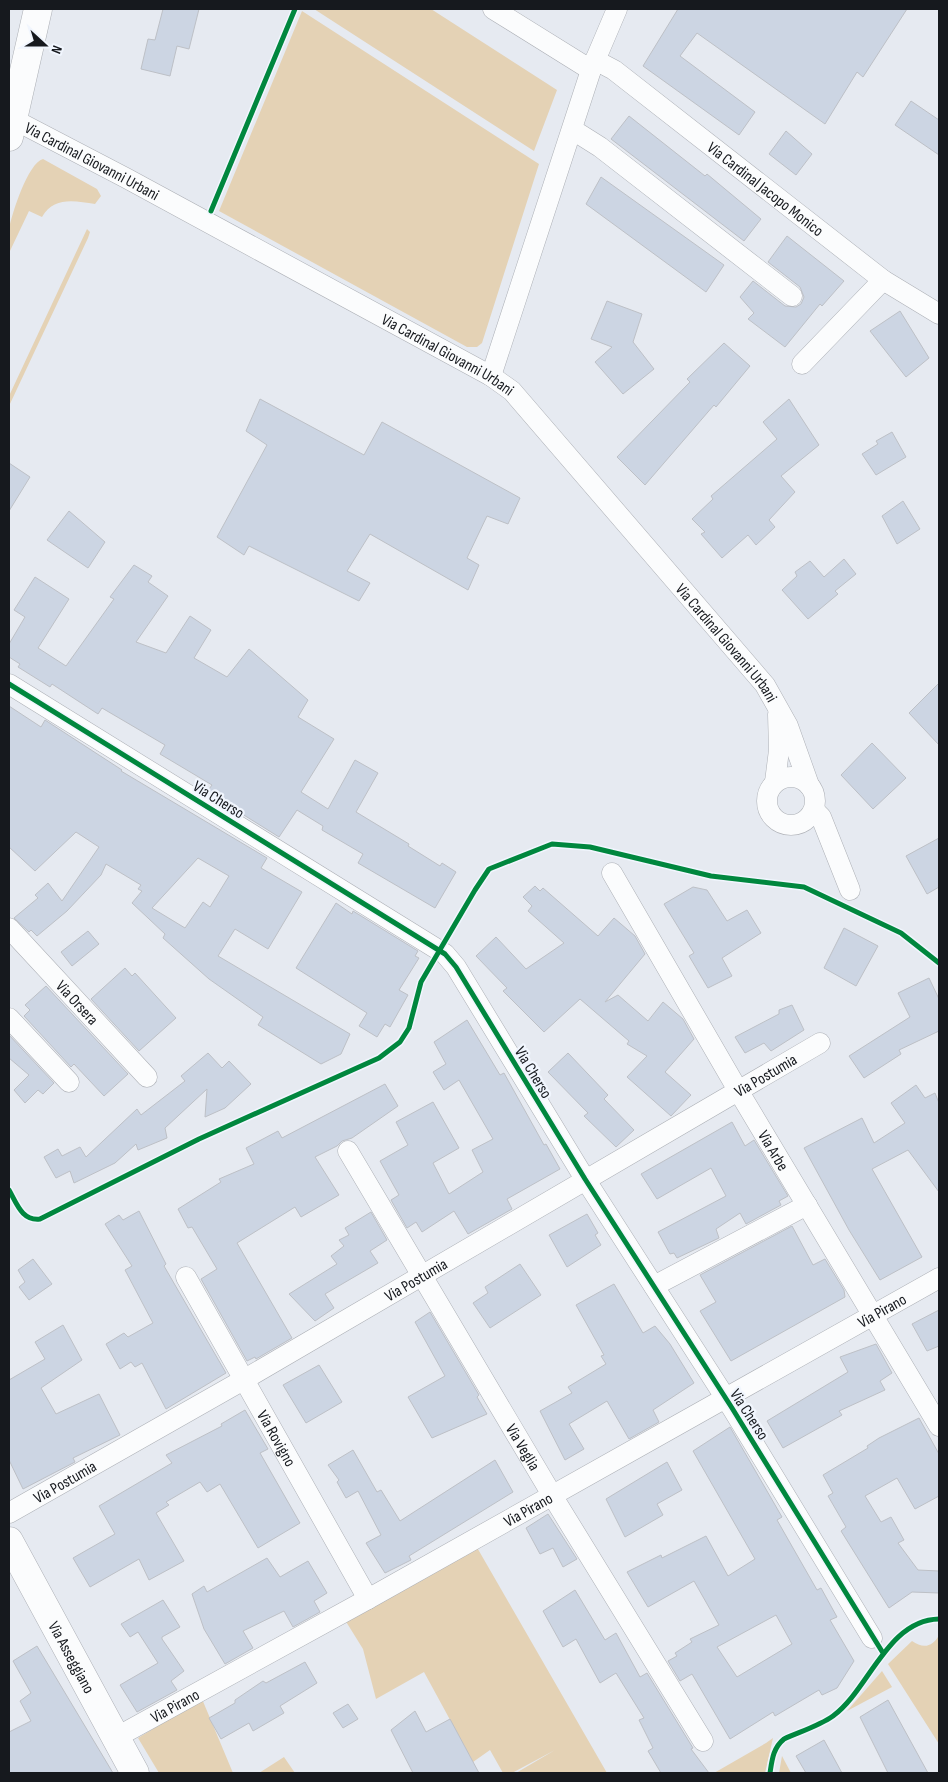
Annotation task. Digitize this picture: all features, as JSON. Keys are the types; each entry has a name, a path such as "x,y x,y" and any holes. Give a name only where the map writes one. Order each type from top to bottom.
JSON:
{"street":[{"path":"11,125 38,9"},
{"name":"Via Cardinal Jacopo Monico","path":"492,9 593,65 614,70 882,280 939,314"},
{"path":"491,376 593,65 617,9"},
{"name":"Via Cardinal Giovanni Urbani","path":"11,125 126,178 491,376 512,391 765,686 778,712 788,726 809,784"},
{"path":"572,130 600,147 792,296"},
{"path":"802,364 882,280"},
{"name":"Via Cherso","path":"9,684 445,954 456,967 585,1179 725,1399 872,1638"},
{"path":"775,782 791,776 801,778 809,784 815,798 814,810 809,817 798,824 782,824 769,813 767,796 775,782 779,750 778,712"},
{"path":"814,810 821,817 850,890"},
{"name":"Via Arbe","path":"612,873 739,1092 939,1426"},
{"name":"Via Orsera","path":"9,928 147,1077"},
{"path":"9,1018 69,1082"},
{"name":"Via Postumia","path":"9,1513 245,1379 820,1043"},
{"name":"Via Veglia","path":"348,1151 552,1495 703,1741"},
{"path":"654,1286 807,1205"},
{"name":"Via Rovigno","path":"186,1277 368,1599"},
{"name":"Via Pirano","path":"115,1738 368,1599 939,1278"},
{"name":"Via Asseggiano","path":"9,1541 135,1773"}],"shaded area":[{"path":"314,9 431,9 557,90 534,151"},
{"path":"302,11 539,164 482,343 477,347 467,347 219,211"},
{"path":"43,159 97,189 101,196 95,204 73,201 59,203 47,210 42,217 29,211 9,253 8,232 17,201 32,169 37,162"},
{"path":"87,229 90,232 88,238 9,406 9,396"},
{"path":"475,1544 607,1773 516,1773 555,1750 512,1773 503,1773 490,1750 473,1762 424,1672 376,1699 363,1649 345,1620"},
{"path":"939,1635 939,1744 888,1664 912,1641 916,1644 927,1646 934,1642"},
{"path":"882,1671 892,1687 847,1711"},
{"path":"202,1699 233,1773 159,1773 138,1738"},
{"path":"773,1738 765,1773 714,1773 766,1743"},
{"path":"782,1756 791,1773 779,1773"},
{"path":"284,1757 295,1773 259,1773"}],"building":[{"path":"163,9 199,9 189,49 177,46 170,76 141,69 148,39 155,40"},
{"path":"678,9 907,9 863,77 857,72 825,124 697,33 680,56 755,112 739,135 643,66"},
{"path":"911,101 939,120 939,155 895,125"},
{"path":"629,116 705,176 707,174 761,219 744,241 611,139"},
{"path":"786,131 812,154 796,175 769,154"},
{"path":"601,177 724,265 706,292 586,204"},
{"path":"787,236 844,281 822,306 820,304 785,347 748,319 754,313 740,297 753,281 785,306 796,307 801,304 804,297 800,287 768,262"},
{"path":"607,301 642,314 633,342 654,369 623,394 595,362 612,347 591,339"},
{"path":"900,311 929,358 906,377 870,331"},
{"path":"724,343 750,366 716,407 714,405 645,485 617,457 690,382 687,379"},
{"path":"260,399 364,455 382,422 520,498 508,524 487,516 467,558 479,565 468,590 370,534 347,571 370,583 359,601 249,546 244,555 217,537 267,445 246,431"},
{"path":"789,399 819,445 781,476 795,492 769,520 775,527 756,545 748,535 722,558 701,534 705,532 692,519 713,499 711,496 777,439 763,422"},
{"path":"892,432 906,457 876,475 862,454 878,444 876,441"},
{"path":"9,463 30,477 9,511"},
{"path":"903,501 920,529 897,544 882,516"},
{"path":"69,511 105,542 88,568 47,540"},
{"path":"844,559 856,574 835,591 838,594 808,619 782,590 797,576 795,572 810,561 824,577"},
{"path":"134,565 152,576 148,582 168,596 136,642 166,653 190,616 211,630 194,658 227,677 249,649 308,700 298,717 334,739 301,792 328,809 355,760 378,773 356,812 409,844 408,846 440,866 442,863 456,872 435,908 358,863 363,854 322,830 323,826 297,810 279,837 207,792 212,785 160,754 165,745 102,708 98,714 52,684 50,687 18,667 20,664 9,657 9,644 25,617 14,610 35,577 69,599 38,648 66,666 114,599 110,597"},
{"path":"939,683 939,745 909,713"},
{"path":"9,706 41,727 45,720 121,771 267,858 261,868 302,892 268,949 235,929 218,956 350,1034 341,1054 321,1064 258,1025 263,1017 209,979 163,938 165,934 132,903 142,891 138,889 141,885 106,864 101,875 67,911 37,936 31,930 29,932 14,918 38,898 35,895 48,883 62,901 99,847 76,832 35,871 9,847","holes":["198,858 229,876 210,907 203,902 185,928 152,908"]},
{"path":"872,743 906,778 873,809 841,775"},
{"path":"939,838 939,887 927,894 906,856"},
{"path":"535,886 540,891 543,888 598,936 614,918 635,936 645,954 605,1002 618,995 648,1021 663,1002 683,1019 694,1039 665,1072 691,1095 671,1116 627,1077 647,1056 627,1044 629,1041 580,999 544,1032 503,991 507,988 476,956 496,937 526,969 564,943 528,911 532,906 523,897"},
{"path":"693,887 707,890 727,921 747,910 761,933 722,958 732,976 708,988 689,956 694,953 664,904"},
{"path":"336,903 352,914 353,911 418,951 415,956 419,958 399,990 408,995 390,1027 385,1024 377,1037 359,1026 367,1013 296,968"},
{"path":"844,928 878,946 856,986 824,968"},
{"path":"88,931 99,944 72,966 61,952"},
{"path":"125,968 132,976 135,973 176,1018 139,1051 91,999"},
{"path":"929,978 939,999 939,1031 899,1050 901,1054 864,1078 849,1056 910,1017 898,993"},
{"path":"46,986 128,1074 104,1096 74,1064 71,1067 24,1016 30,1010 25,1005"},
{"path":"792,1005 804,1030 771,1051 764,1043 745,1053 735,1037 779,1014 779,1010"},
{"path":"467,1020 500,1075 504,1073 544,1145 546,1144 560,1169 507,1199 512,1209 468,1234 454,1211 422,1232 416,1222 407,1228 391,1200 399,1195 380,1161 408,1145 396,1122 433,1102 459,1148 433,1163 449,1194 483,1172 472,1150 493,1139 459,1080 444,1090 433,1072 446,1064 434,1042"},
{"path":"9,1035 54,1083 43,1094 38,1090 25,1103 14,1090 29,1075 9,1058"},
{"path":"208,1053 222,1068 229,1061 251,1084 225,1108 205,1117 207,1089 165,1128 167,1138 138,1150 136,1144 115,1163 74,1183 70,1171 56,1178 44,1157 58,1149 62,1156 80,1147 86,1157 137,1109 141,1115 185,1081 181,1076"},
{"path":"568,1053 608,1095 604,1099 634,1130 616,1147 584,1116 588,1113 548,1072"},
{"path":"385,1084 398,1106 352,1138 342,1141 337,1146 315,1157 339,1195 301,1217 295,1207 237,1243 292,1338 256,1359 255,1357 247,1361 201,1279 217,1269 192,1227 188,1228 178,1209 221,1182 219,1179 254,1164 246,1148 278,1131 282,1138"},
{"path":"916,1085 925,1098 935,1093 939,1103 939,1192 908,1150 872,1169 922,1257 880,1280 849,1230 804,1148 862,1118 874,1143 905,1123 891,1103"},
{"path":"732,1122 745,1146 754,1140 788,1196 779,1201 781,1205 746,1224 740,1213 716,1229 719,1238 677,1258 674,1253 670,1254 658,1232 726,1196 711,1168 657,1199 641,1174"},
{"path":"139,1211 166,1264 164,1266 226,1373 166,1409 142,1363 135,1367 131,1362 120,1369 106,1344 124,1333 128,1337 153,1323 125,1270 132,1266 105,1224 119,1215 123,1220"},
{"path":"371,1212 387,1240 370,1251 378,1263 325,1294 334,1308 315,1321 289,1294 337,1264 331,1256 344,1246 339,1240 349,1235 345,1228"},
{"path":"587,1214 598,1233 595,1235 601,1245 567,1267 549,1235"},
{"path":"792,1226 813,1265 825,1259 844,1290 845,1297 731,1361 700,1311 716,1302 700,1275"},
{"path":"33,1259 52,1284 29,1300 19,1287 25,1282 18,1270"},
{"path":"520,1264 541,1295 490,1328 473,1303 488,1293 485,1287"},
{"path":"614,1284 643,1333 655,1326 670,1344 694,1383 653,1410 659,1422 629,1439 607,1401 569,1424 584,1449 565,1460 540,1411 572,1393 568,1387 606,1364 601,1356 604,1355 576,1305"},
{"path":"939,1310 939,1346 927,1351 912,1324"},
{"path":"430,1312 479,1395 477,1397 487,1414 432,1438 408,1397 445,1376 415,1322"},
{"path":"63,1325 82,1360 41,1388 56,1414 99,1394 120,1435 73,1458 75,1462 23,1489 9,1460 9,1380 45,1359 35,1342"},
{"path":"876,1344 892,1373 880,1381 885,1390 839,1411 842,1415 783,1448 767,1421 848,1372 840,1357"},
{"path":"319,1365 342,1402 306,1423 283,1385"},
{"path":"245,1410 268,1449 260,1453 300,1523 258,1548 220,1484 207,1492 200,1482 166,1502 169,1505 156,1513 184,1561 149,1580 139,1559 90,1587 73,1558 115,1534 99,1506 172,1463 166,1455 222,1426 221,1424"},
{"path":"919,1418 939,1454 939,1496 915,1509 897,1478 865,1496 881,1522 891,1517 904,1540 898,1543 918,1570 939,1571 939,1593 912,1592 889,1608 841,1531 846,1527 828,1496 833,1493 823,1475 868,1448 867,1446 879,1438"},
{"path":"730,1427 782,1517 777,1520 817,1590 821,1588 837,1617 830,1620 854,1661 837,1688 822,1695 819,1690 775,1716 773,1712 730,1739 692,1674 680,1681 668,1661 677,1656 675,1653 692,1642 690,1639 719,1625 694,1581 648,1607 627,1572 661,1555 662,1558 706,1536 728,1576 755,1559 693,1451","holes":["776,1615 792,1644 737,1677 717,1647"]},
{"path":"353,1450 377,1492 381,1490 400,1521 495,1460 513,1492 409,1556 411,1560 385,1573 366,1543 381,1535 358,1491 346,1498 337,1482 339,1480 328,1465"},
{"path":"667,1462 682,1490 657,1504 663,1515 625,1537 606,1499"},
{"path":"548,1514 577,1559 563,1567 553,1548 540,1554 526,1528"},
{"path":"267,1558 280,1577 308,1561 327,1593 314,1601 320,1612 293,1627 284,1611 243,1631 253,1648 225,1664 204,1629 192,1594 204,1586 207,1592"},
{"path":"575,1590 605,1640 616,1633 640,1677 647,1673 693,1748 691,1749 709,1773 661,1773 648,1751 653,1748 639,1720 644,1718 616,1673 600,1683 576,1639 563,1647 543,1611"},
{"path":"163,1600 180,1627 162,1637 162,1639 184,1671 171,1681 177,1690 137,1712 120,1685 158,1663 138,1632 130,1637 121,1624"},
{"path":"37,1646 113,1773 9,1773 9,1732 31,1721 20,1701 31,1693 13,1661"},
{"path":"305,1662 317,1683 280,1706 284,1713 253,1731 249,1723 221,1739 209,1718 235,1703 235,1700 263,1681 266,1683"},
{"path":"888,1700 928,1773 888,1773 860,1717"},
{"path":"348,1704 358,1719 343,1728 333,1713"},
{"path":"415,1711 426,1732 450,1719 479,1773 413,1773 391,1730"},
{"path":"824,1740 842,1773 806,1773 796,1756"}],"cycle path":[{"path":"211,211 295,9"},
{"path":"9,684 445,954 456,967 585,1179 732,1408 883,1653"},
{"path":"9,1190 24,1214 34,1219 40,1219 199,1139 379,1058 400,1042 409,1028 421,982 489,869 552,844 590,847 711,876 804,887 901,933 939,963"},
{"path":"770,1773 775,1750 784,1739 833,1716 846,1704 892,1643 906,1631 921,1622 939,1619"}]}
